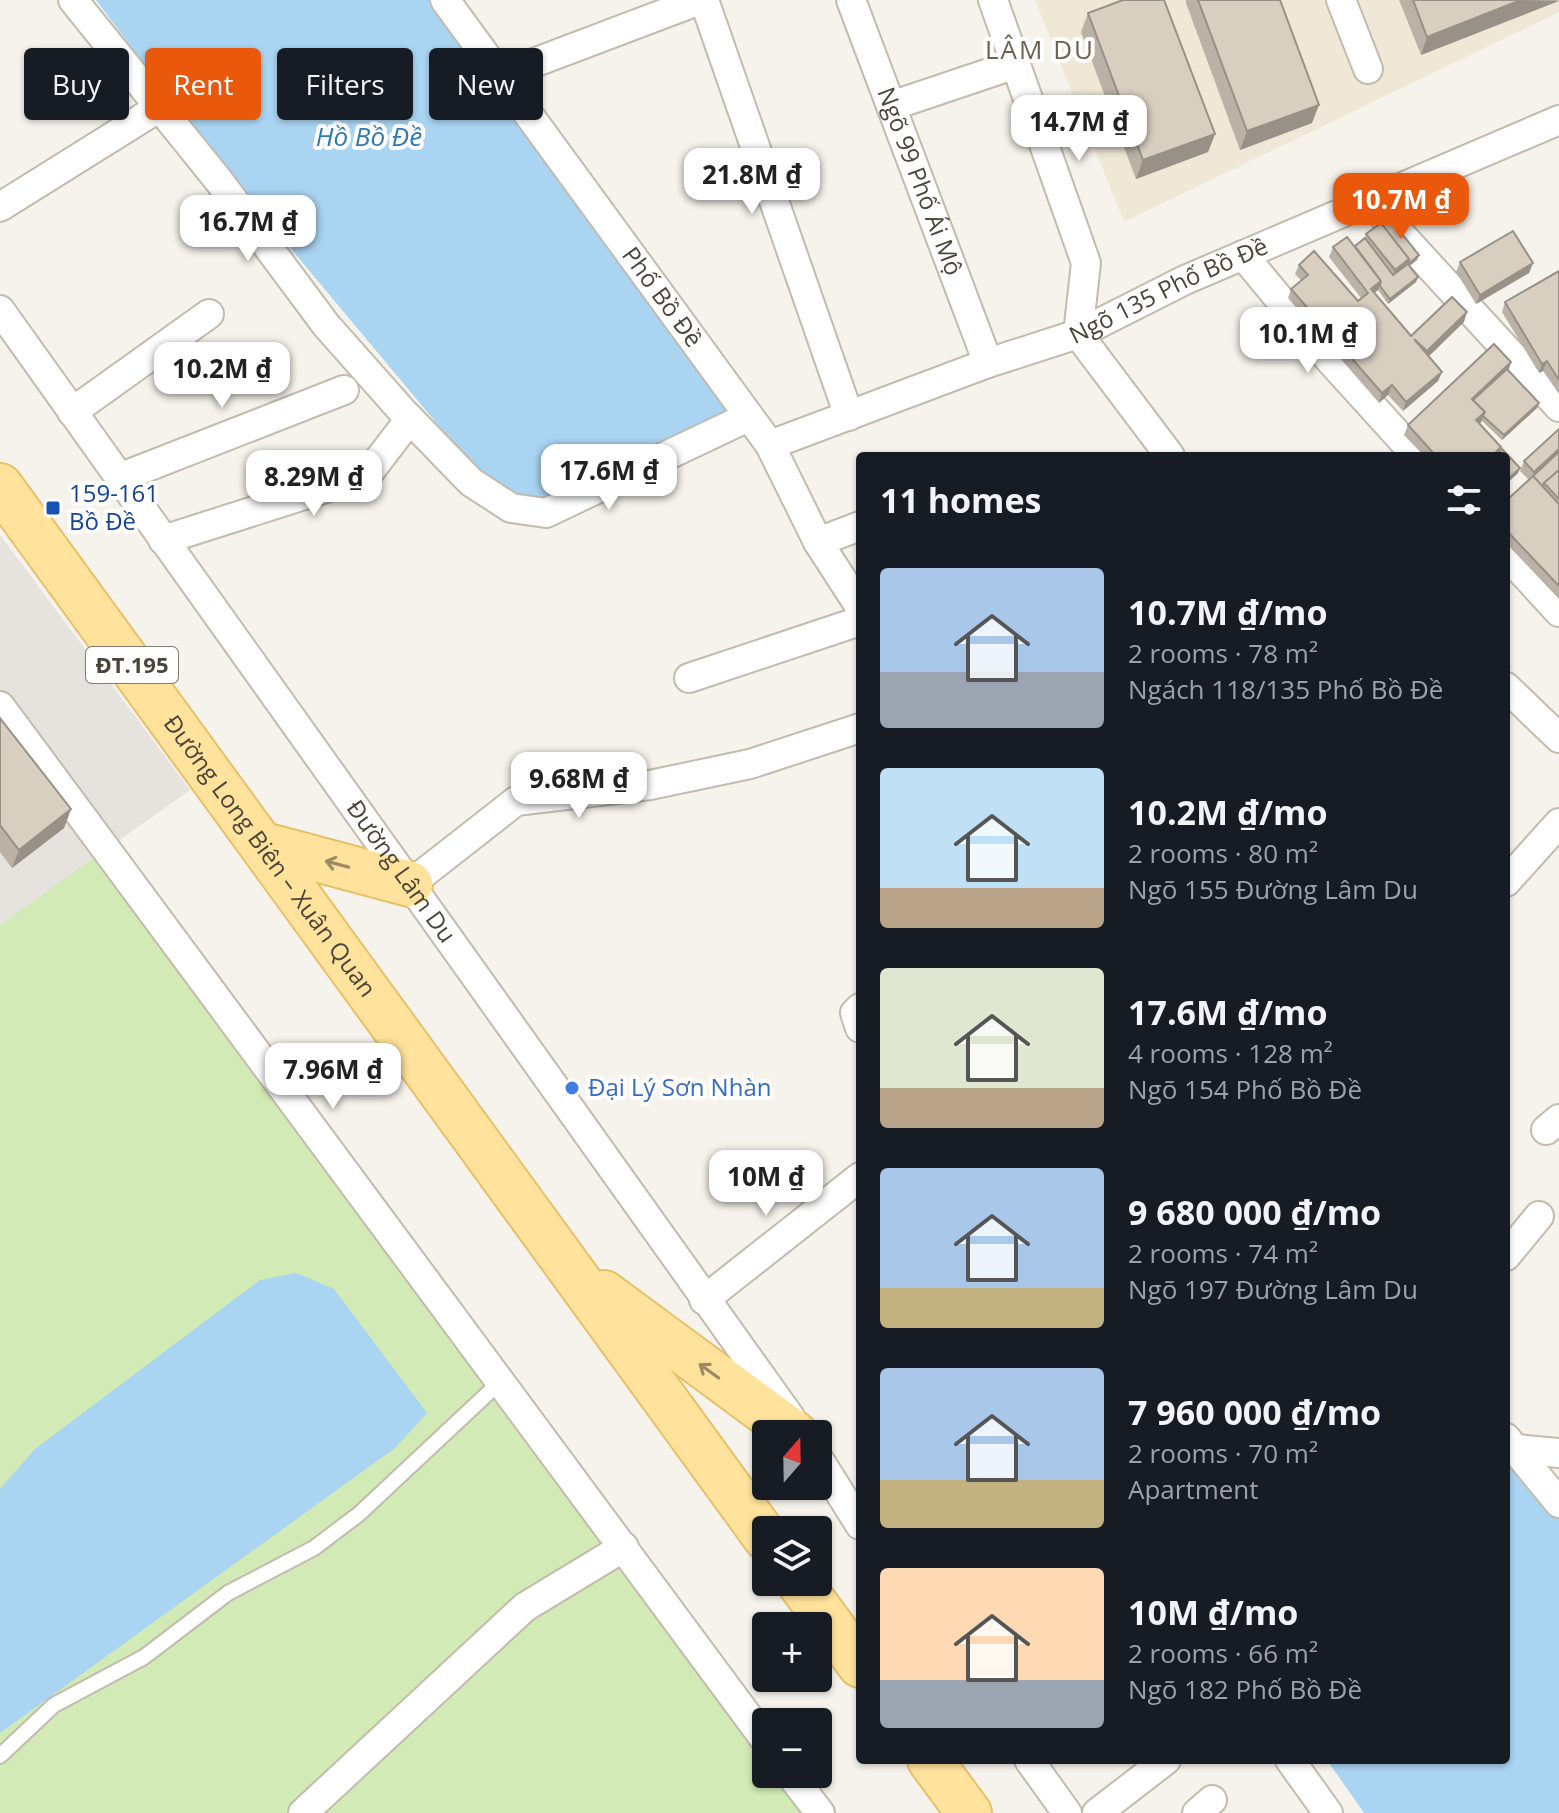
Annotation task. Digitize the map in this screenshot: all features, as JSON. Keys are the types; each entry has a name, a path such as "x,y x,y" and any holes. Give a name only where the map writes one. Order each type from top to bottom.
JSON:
{"main road":[{"name":"Đường Long Biên – Xuân Quan","path":"0,486 752,1519"},
{"path":"264,845 410,884"},
{"path":"569,1267 776,1420"},
{"path":"809,1596 856,1660"},
{"path":"933,1764 969,1813"}],"street":[{"path":"73,0 145,89"},
{"name":"Phố Bồ Đề","path":"445,0 479,48"},
{"name":"Ngõ 99 Phố Ái Mộ","path":"851,0 988,363"},
{"path":"993,0 1086,263 1078,334 1167,452"},
{"path":"1341,0 1368,69"},
{"path":"543,59 694,1 849,416"},
{"path":"891,106 1016,64"},
{"path":"0,207 145,116"},
{"path":"170,120 326,325 471,482 511,508 546,513 748,417"},
{"name":"Phố Bồ Đề","path":"531,120 770,445 818,542 856,601"},
{"name":"Ngõ 135 Phố Bồ Đề","path":"770,445 988,363 1078,334 1243,255 1559,120"},
{"path":"1371,202 1559,407"},
{"path":"1243,255 1329,359 1413,452"},
{"name":"Đường Lâm Du","path":"0,310 792,1420"},
{"path":"72,412 209,314"},
{"path":"119,478 344,390"},
{"path":"163,540 367,475 410,419"},
{"path":"818,542 856,528"},
{"path":"1510,558 1559,612"},
{"path":"689,678 856,622"},
{"path":"1510,691 1559,738"},
{"path":"0,706 752,1722"},
{"path":"410,884 516,801 650,785 750,764 856,729"},
{"path":"1510,874 1555,837"},
{"path":"704,1300 856,1180"},
{"path":"1510,1251 1539,1216"},
{"path":"1511,1444 1556,1446"},
{"path":"1511,1444 1559,1503"},
{"path":"832,1473 851,1493"},
{"path":"303,1813 525,1607 624,1547"},
{"path":"1032,1764 1067,1813"},
{"path":"1097,1813 1161,1764"},
{"path":"1293,1764 1328,1813"},
{"path":"801,1788 820,1813"}],"lane":[{"path":"0,1756 54,1705 144,1657 228,1593 314,1548 359,1514 501,1381"}],"shaded area":[{"path":"1035,0 1559,0 1559,12 1124,222"},
{"path":"0,535 190,790 0,925"}],"green space":[{"path":"106,849 752,1721 752,1788 801,1788 820,1813 0,1813 0,925"}],"water":[{"name":"Hồ Bồ Đề","path":"96,0 431,0 467,48 429,48 429,120 522,120 654,295 734,422 567,505 495,493 186,120 261,120 261,48 145,48 145,66"},
{"path":"296,1273 334,1289 427,1413 395,1448 0,1733 0,1489 35,1449 260,1280"},
{"path":"1510,1461 1559,1516 1559,1813 1364,1813 1330,1764 1510,1764"}],"building":[{"path":"1123,0 1164,0 1215,134 1143,160 1088,13"},
{"path":"1198,0 1280,0 1319,105 1247,131"},
{"path":"1413,0 1521,0 1427,37"},
{"path":"1390,219 1419,255 1408,264 1409,259 1382,225"},
{"path":"1381,223 1409,259 1395,270 1366,234"},
{"path":"1513,231 1533,263 1480,295 1460,262"},
{"path":"1347,237 1381,281 1371,289 1411,336 1452,297 1467,312 1427,351 1414,339 1442,372 1406,402 1392,385 1382,393 1291,289 1308,275 1299,265 1314,251 1358,301 1368,293 1333,247"},
{"path":"1365,238 1393,275 1408,264 1418,277 1390,299 1380,286 1381,281 1355,246"},
{"path":"1559,271 1559,380 1547,361 1542,364 1505,302"},
{"path":"1494,344 1511,362 1472,399 1485,412 1476,420 1501,447 1496,452 1432,452 1408,425"},
{"path":"1507,369 1539,403 1504,435 1483,416 1485,412 1473,400"},
{"path":"1559,429 1559,449 1534,472 1524,461"},
{"path":"1559,452 1559,470 1543,487 1533,476"},
{"path":"1510,457 1520,468 1510,477"},
{"path":"1559,470 1559,499 1544,483"},
{"path":"1533,476 1559,504 1559,586 1510,534 1510,497"},
{"path":"0,718 71,809 19,850 0,825"}],"place":[{"name":"159-161 Bồ Đề","path":"53,508"},
{"name":"Đại Lý Sơn Nhàn","path":"572,1088"}],"district":[{"name":"LÂM DU","path":"1040,50"}]}
